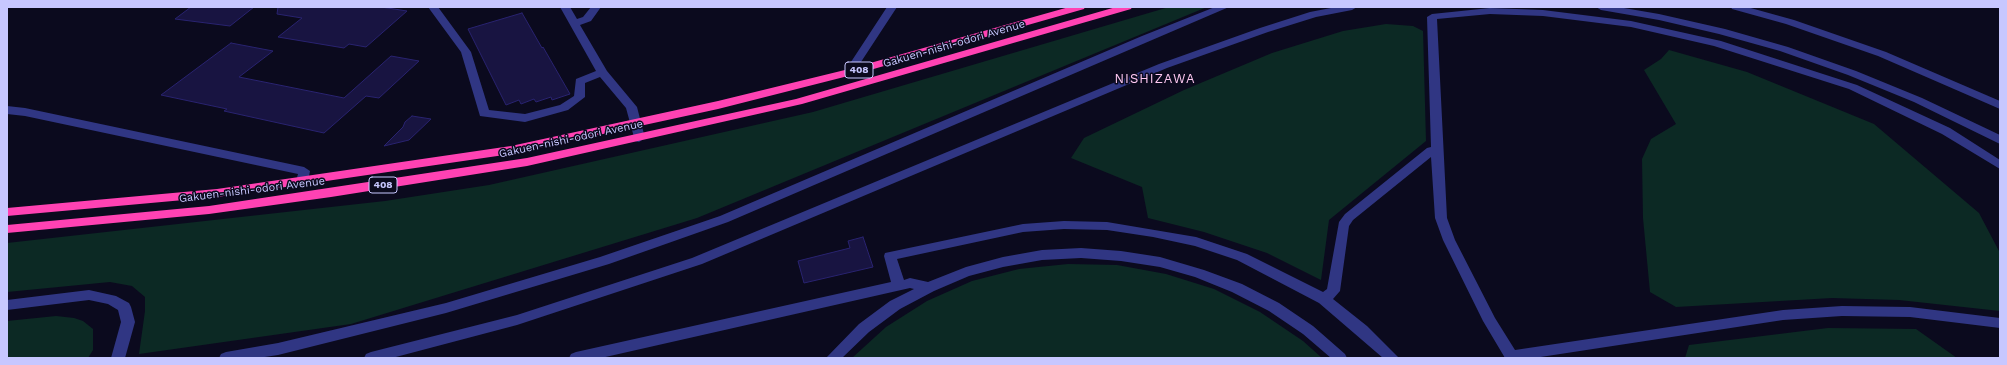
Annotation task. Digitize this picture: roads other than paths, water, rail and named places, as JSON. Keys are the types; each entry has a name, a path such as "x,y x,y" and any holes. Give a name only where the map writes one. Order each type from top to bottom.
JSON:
{"highway":[{"name":"Gakuen-nishi-odori Avenue","path":"7,212 217,193 511,150 636,124 852,72 1080,7"},
{"name":"Gakuen-nishi-odori Avenue","path":"7,229 209,210 331,193 527,162 798,102 1127,7"}],"street":[{"path":"433,7 466,52 484,113 525,118 564,108 579,96 580,81 602,72"},
{"path":"565,7 602,72 630,107 639,138"},
{"path":"575,23 587,19 596,7"},
{"path":"852,72 854,65 892,7"},
{"path":"226,358 278,348 446,308 604,261 724,219 1146,38 1224,7"},
{"path":"371,358 517,320 697,261 1163,66 1271,27 1314,14 1352,7"},
{"path":"1601,7 1705,27 1784,49 1852,73 1911,98 2000,140"},
{"path":"1736,7 1790,22 1882,54 2000,105"},
{"path":"2000,165 1946,131 1853,87 1717,43 1662,30 1598,19 1543,13 1490,11 1432,17 1439,202 1441,218 1449,240 1490,321 1512,357 1783,315 1842,310 1910,312 2000,323"},
{"path":"7,110 25,112 304,171 302,181"},
{"path":"1324,299 1333,291 1343,224 1349,217 1431,150 1438,152"},
{"path":"899,286 890,256 1023,228 1064,225 1107,226 1153,233 1196,242 1242,257 1324,299 1362,330 1392,358"},
{"path":"833,358 864,328 895,305 929,286 973,270 1003,262 1042,255 1081,253 1113,255 1160,262 1206,275 1237,288 1268,304 1308,330 1340,358"},
{"path":"576,358 910,283 929,286"},
{"path":"7,305 89,295 111,300 124,307 128,322 118,358"}],"district":[{"name":"NISHIZAWA","path":"1155,79"}]}
